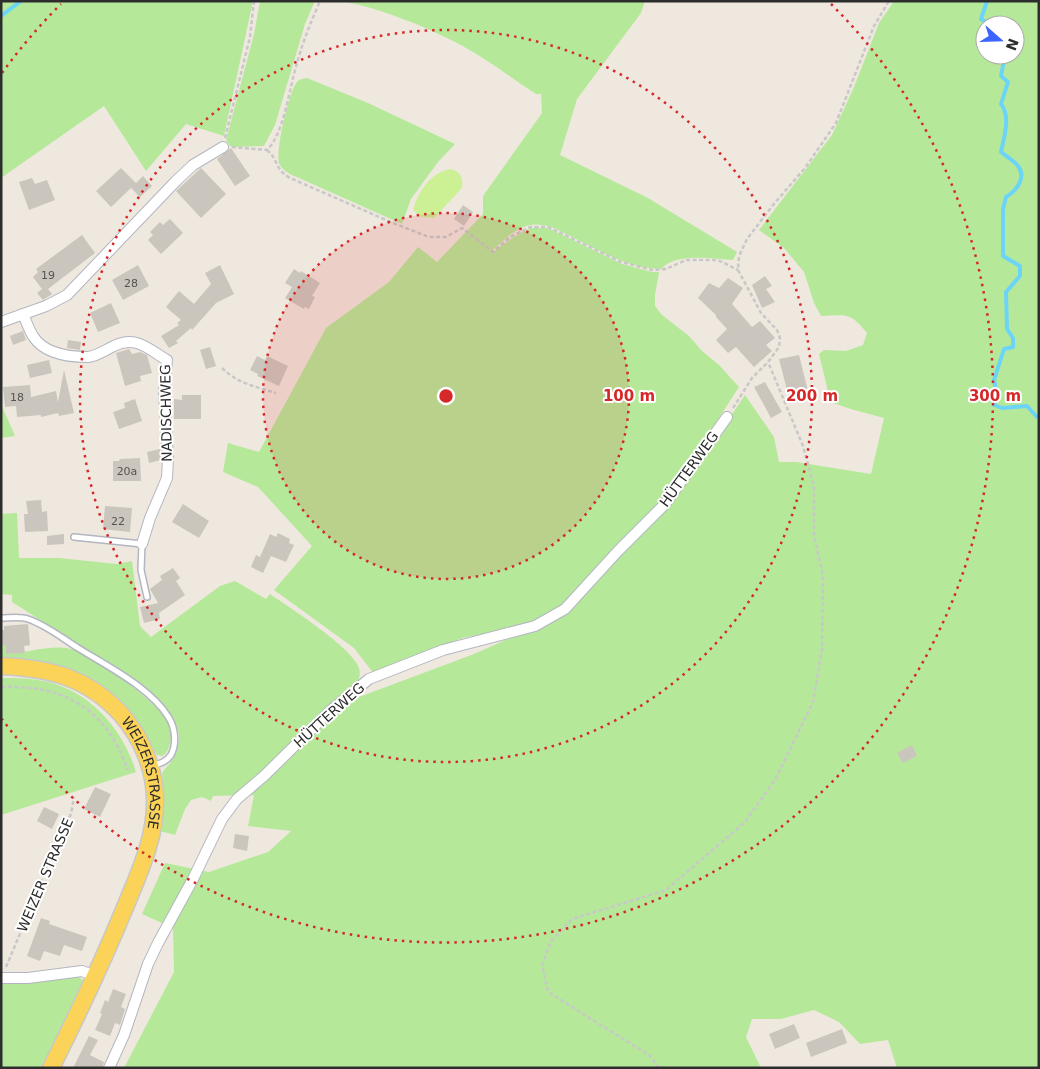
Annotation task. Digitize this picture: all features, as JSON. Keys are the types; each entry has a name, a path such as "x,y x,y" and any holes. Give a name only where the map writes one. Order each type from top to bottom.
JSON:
{"main road":[{"name":"WEIZERSTRASSE","path":"1,666 43,669 61,674 92,688 126,720 153,765 155,806 149,843 132,890 95,976 51,1068"}],"street":[{"path":"1,322 46,306 67,295 193,164 223,147"},
{"name":"NADISCHWEG","path":"23,314 33,337 44,347 52,351 88,357 94,356 122,342 129,341 140,344 167,360 164,391 168,458 167,478 150,518 142,544"},
{"name":"HÜTTERWEG","path":"109,1068 124,1035 148,964 222,819 237,799 264,776 330,711 369,680 442,650 535,626 565,609 618,551 665,504 727,418"},
{"path":"5,979 82,971 95,976"}],"lane":[{"path":"74,537 142,544 141,570 147,597"},
{"path":"1,618 28,619 48,628 126,679 156,702 170,720 175,741 170,756 163,762 153,765"}],"path":[{"path":"254,1 250,37 223,147 267,150 272,154 281,173 290,178 429,237 446,237 462,228 493,252 510,237 530,227 548,227 621,262 652,270 666,269 686,260 718,260 738,270"},
{"path":"267,150 271,146 280,127 306,32 320,1"},
{"path":"727,418 752,378 768,362 779,347 780,338 777,330 761,312 738,270 739,256 747,239 804,168 836,123 874,26 889,1"},
{"path":"659,1068 649,1055 548,992 542,965 551,941 572,919 666,890 744,823 775,780 813,702 822,650 823,576 814,535 814,486 803,446 768,362"},
{"path":"222,368 243,383 276,393"},
{"path":"1,687 30,688 46,691 76,702 92,713 116,740 128,770"},
{"name":"WEIZER STRASSE","path":"5,979 6,967 57,840 71,814 74,797"}],"green space":[{"path":"1,1 253,1 224,136 186,124 146,171 104,106 1,178"},
{"path":"260,1 315,1 305,24 275,125 264,146 231,147 226,140 254,34"},
{"path":"342,1 645,1 641,13 577,99 560,155 648,198 737,252 733,260 685,258 675,260 661,269 650,268 618,259 555,229 537,224 520,228 492,251 488,249 493,252 530,228 548,228 622,264 659,272 655,306 662,315 689,336 739,387 672,490 556,610 533,624 462,638 374,674 354,648 274,590 312,546 258,487 223,472 228,443 259,452 326,328 389,282 418,247 437,262 483,214 483,196 542,113 541,94 536,94 490,62 461,45 403,19"},
{"path":"894,1 1039,1 1039,1068 897,1068 888,1040 860,1044 839,1022 814,1010 781,1019 752,1019 746,1037 761,1068 124,1068 174,972 173,928 142,914 165,863 209,872 268,852 291,831 248,826 254,795 213,796 211,801 202,797 191,800 185,809 175,835 160,831 164,793 162,773 173,759 178,747 179,737 174,719 148,689 148,691 12,602 12,595 1,594 1,514 17,513 19,558 59,558 117,564 132,561 140,626 151,637 220,586 235,581 266,599 270,594 319,628 354,659 359,668 360,675 356,686 297,742 304,744 351,700 474,654 542,624 568,610 714,441 745,395 774,437 779,462 796,462 871,474 884,418 827,401 827,387 819,354 824,350 846,351 863,345 867,333 856,321 847,316 821,316 814,303 804,272 784,248 759,230 832,135 854,87 879,23"},
{"path":"307,78 368,103 455,144 438,162 411,199 402,224 291,174 280,165 279,149 290,97 298,81"},
{"path":"450,169 461,176 461,189 434,218 421,217 413,210 422,190 436,175"},
{"path":"1,404 15,436 1,438"},
{"path":"1,645 6,645 7,654 47,648 71,649 109,669 162,713 171,730 171,741 167,751 162,756 157,755 136,722 53,664 1,660"},
{"path":"1,678 24,678 48,682 64,687 92,704 114,728 131,757 136,772 1,815"},
{"path":"77,976 83,982 42,1068 1,1068 1,982"}],"building":[{"path":"231,148 250,176 235,186 217,159"},
{"path":"121,168 136,183 143,176 152,186 140,197 131,188 111,207 96,191"},
{"path":"201,168 226,194 201,218 176,191"},
{"path":"32,178 35,184 47,180 55,200 29,210 19,182"},
{"path":"463,205 473,212 464,226 454,219"},
{"path":"170,219 183,233 161,254 148,240 153,235 150,232 160,222 163,225"},
{"path":"82,235 95,253 48,289 52,294 43,300 37,293 42,289 33,277 38,272 36,269"},
{"path":"138,265 149,286 123,300 112,280"},
{"path":"220,265 234,294 216,303 192,330 191,328 176,341 178,343 169,348 161,336 179,325 177,323 181,320 166,307 179,291 194,304 211,284 205,273"},
{"path":"294,269 300,273 301,271 320,283 312,296 315,297 309,309 305,307 304,309 285,298 292,287 285,283"},
{"path":"765,276 772,286 766,289 775,302 762,308 752,285"},
{"path":"728,278 743,288 732,304 752,327 760,321 775,338 766,345 772,351 754,367 736,347 728,353 716,340 727,329 716,315 698,298 709,283 719,288"},
{"path":"111,303 120,323 98,332 90,313"},
{"path":"23,331 26,340 13,345 10,336"},
{"path":"68,340 81,342 80,350 67,348"},
{"path":"210,347 216,366 206,369 200,350"},
{"path":"129,349 132,354 140,352 147,355 152,373 140,376 141,381 125,386 116,353"},
{"path":"799,355 809,395 789,398 779,359"},
{"path":"257,356 265,360 267,356 288,366 279,386 257,376 258,374 250,370"},
{"path":"49,360 52,373 30,378 27,365"},
{"path":"64,370 74,413 59,416 58,413 41,417 41,415 17,417 16,406 5,407 3,387 30,385 31,397 56,391 58,402"},
{"path":"765,382 782,412 771,418 754,387"},
{"path":"182,395 201,395 201,419 174,419 174,399 182,400"},
{"path":"135,399 142,421 119,429 113,412 125,408 124,403"},
{"path":"160,449 161,460 149,463 147,452"},
{"path":"140,458 141,481 113,481 113,461"},
{"path":"41,500 42,512 47,511 48,531 25,532 24,514 28,514 26,501"},
{"path":"183,504 209,521 199,538 172,522"},
{"path":"105,506 132,508 130,532 103,529"},
{"path":"278,533 290,539 289,543 294,545 286,562 271,556 263,573 251,567 256,555 260,557 270,534 276,537"},
{"path":"64,534 64,544 47,545 47,536"},
{"path":"173,568 180,578 176,581 185,595 159,613 160,619 144,623 140,607 158,603 150,589 162,580 160,576"},
{"path":"28,624 30,645 24,646 25,653 6,654 6,645 1,645 1,630 4,630 4,626"},
{"path":"912,745 917,756 903,763 897,753"},
{"path":"95,787 111,794 100,817 84,809"},
{"path":"44,807 59,814 52,829 37,821"},
{"path":"235,834 249,836 247,851 233,848"},
{"path":"41,918 50,921 49,924 87,937 82,951 64,945 60,956 44,951 40,961 27,956"},
{"path":"113,989 126,994 121,1007 125,1009 120,1025 115,1023 110,1036 95,1030 102,1014 100,1013 105,1000 108,1002"},
{"path":"794,1024 800,1038 775,1049 769,1034"},
{"path":"842,1029 847,1043 811,1057 806,1043"},
{"path":"89,1036 98,1040 90,1055 104,1062 102,1068 73,1068"}],"waterway":[{"path":"1,16 21,1"},
{"path":"982,15 987,1"},
{"path":"1003,65 1001,76 1008,82 1001,104 1006,115 1005,134 1001,152 1018,166 1021,180 1017,188 1006,197 1003,209 1003,256 1020,266 1020,276 1006,292 1007,329 1013,338 1013,347 1004,349 994,380 997,395 994,405 1002,408 1027,406 1037,417 1039,416"}]}
